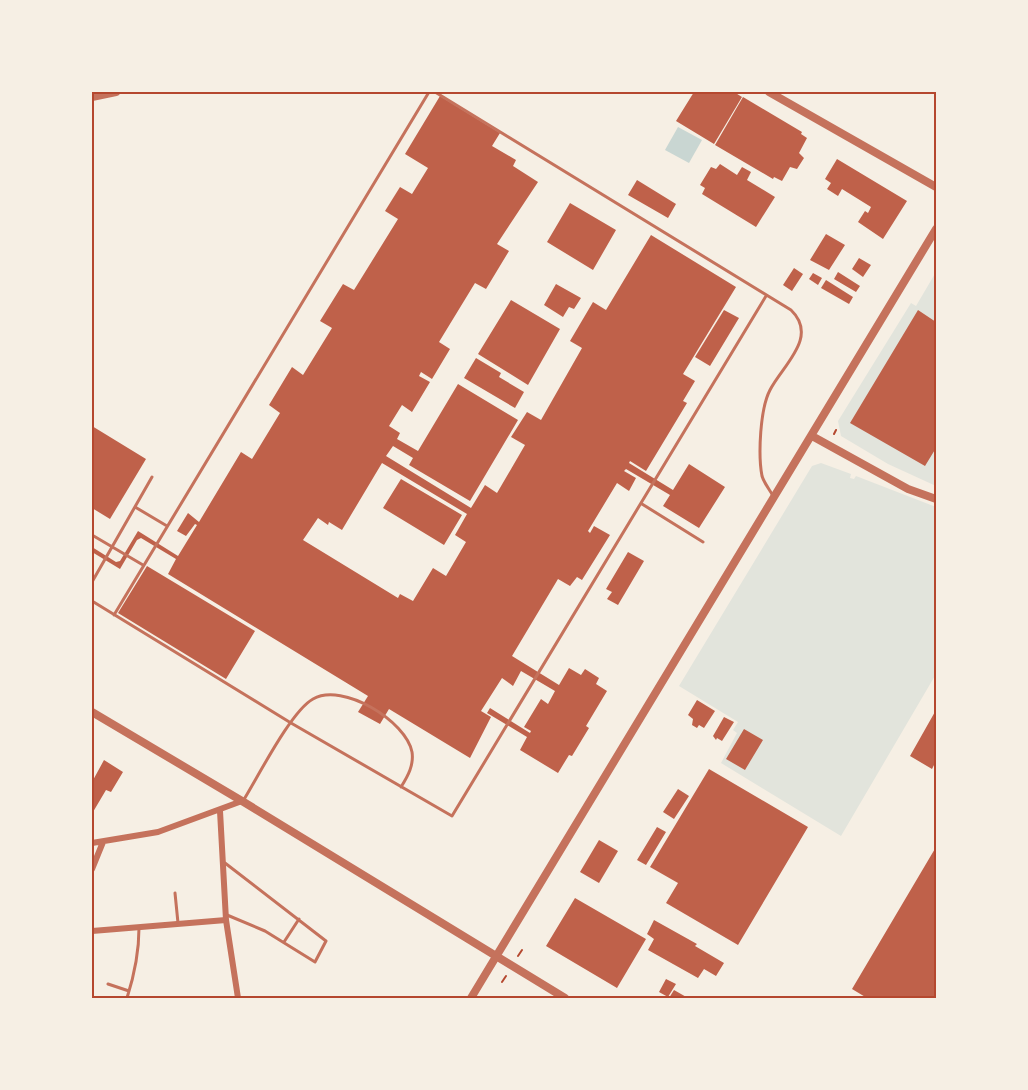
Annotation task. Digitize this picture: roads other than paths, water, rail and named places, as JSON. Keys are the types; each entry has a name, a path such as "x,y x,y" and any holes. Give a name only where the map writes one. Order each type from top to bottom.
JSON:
{"street":[{"path":"92,97 116,92"},
{"path":"769,92 936,187"},
{"path":"471,999 936,229"},
{"path":"812,436 908,489 936,499"},
{"path":"92,712 565,999"},
{"path":"92,843 158,832 242,801"},
{"path":"220,811 221,861 226,917 238,999"},
{"path":"92,869 103,842"},
{"path":"92,931 226,917"}],"lane":[{"path":"114,615 429,92"},
{"path":"435,92 791,310 798,317 802,330 799,346 770,390 761,423 762,477 774,498"},
{"path":"92,601 291,723 452,816 766,296"},
{"path":"92,582 152,477"},
{"path":"642,504 703,542"},
{"path":"134,507 167,526"},
{"path":"92,535 143,565"},
{"path":"242,801 291,723 308,702 326,694 338,693 348,696 393,721 404,733 412,753 412,763 409,774 401,787"},
{"path":"221,861 326,941 315,962 265,931 226,917"},
{"path":"175,893 178,923"},
{"path":"284,942 299,919"},
{"path":"127,999 139,943 139,926"},
{"path":"108,984 129,991"}]}
